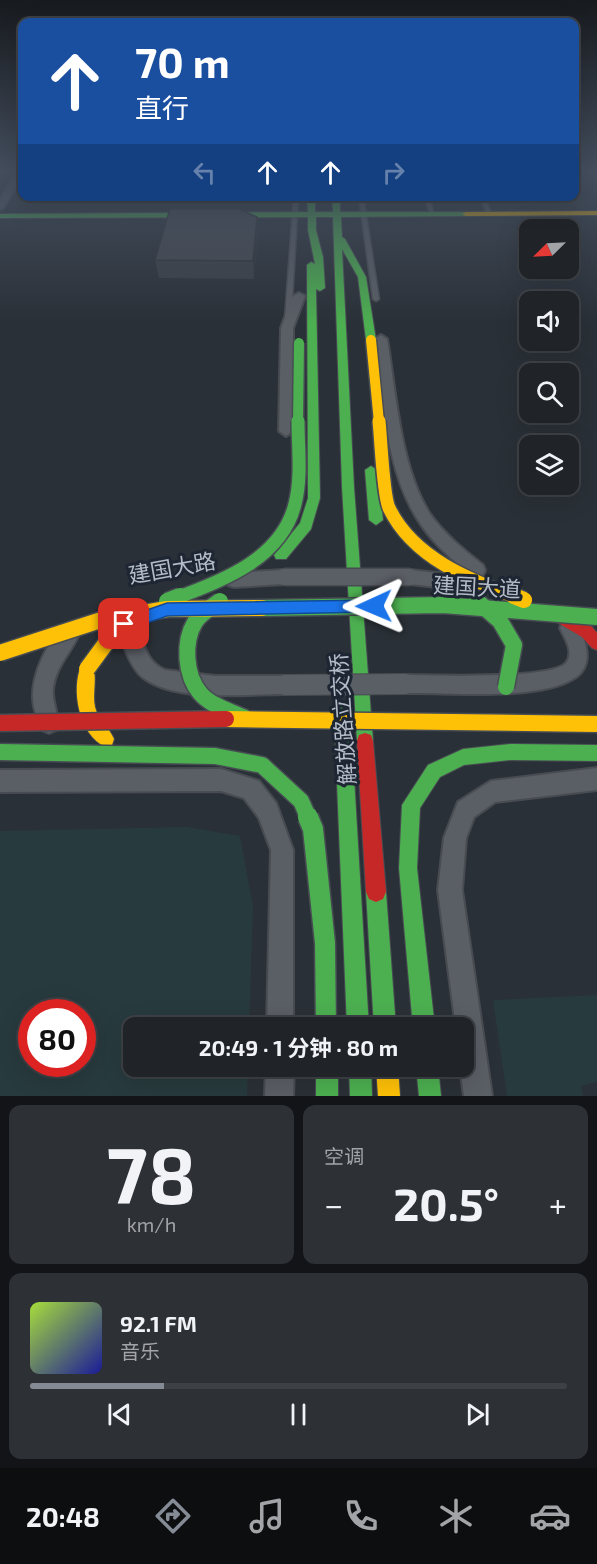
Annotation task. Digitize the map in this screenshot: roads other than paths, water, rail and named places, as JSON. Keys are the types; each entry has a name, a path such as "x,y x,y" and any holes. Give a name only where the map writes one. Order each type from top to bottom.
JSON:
{"main road":[{"path":"312,222 319,257 327,423"},
{"path":"337,222 352,278 376,520 386,535"},
{"name":"解放路立交桥","path":"337,222 348,487 384,1017"},
{"path":"248,719 222,708 198,693 190,674 187,655 188,639 193,624 200,615 301,535 313,509 315,487 309,276 313,236"},
{"path":"102,613 212,585 246,566 270,546 286,528 295,506 298,484 299,296 303,245 313,236"},
{"path":"347,254 362,277 372,307 370,340 388,506 406,534 433,557 469,580 521,599 594,614"},
{"name":"解放路立交桥","path":"334,566 337,625"},
{"path":"414,571 481,603 500,621 514,645 506,687 480,713 440,723"},
{"path":"547,601 587,632 597,643"},
{"name":"建国大道","path":"0,653 102,613 547,601"},
{"path":"127,753 100,735 86,706 84,690 87,669 101,646 124,624 159,610"},
{"name":"解放路立交桥","path":"340,672 357,1017"},
{"path":"0,723 248,719 597,724"},
{"path":"422,1017 408,868 411,805 434,771 463,757 511,752 594,751"},
{"path":"0,752 215,756 262,765 301,801 313,830 325,943 326,1017"},
{"path":"327,1077 327,1096"},
{"path":"360,1077 361,1096"},
{"path":"388,1077 390,1096"},
{"path":"428,1077 430,1096"}],"street":[{"path":"200,583 234,566 254,550 269,535 281,510 286,481 287,328 299,296"},
{"path":"372,307 380,332 400,447 412,491 423,515 445,543 480,573 547,601 594,614"},
{"name":"建国大路","path":"414,571 517,589 558,618 577,638 579,651 575,664 568,673 531,682 285,685 177,683 152,674 141,661 130,640 129,620 144,601 157,591 200,583 414,571"},
{"name":"建国大路","path":"0,635 102,613 132,597"},
{"path":"101,781 79,764 54,736 43,702 45,680 62,643 102,613"},
{"path":"477,1096 450,890 455,838 466,810 491,792 597,779"},
{"path":"0,781 221,780 251,789 268,811 282,850 280,1017"},
{"path":"279,1096 280,1077"}],"lane":[{"path":"287,328 295,222"},
{"path":"364,222 372,307"}]}
